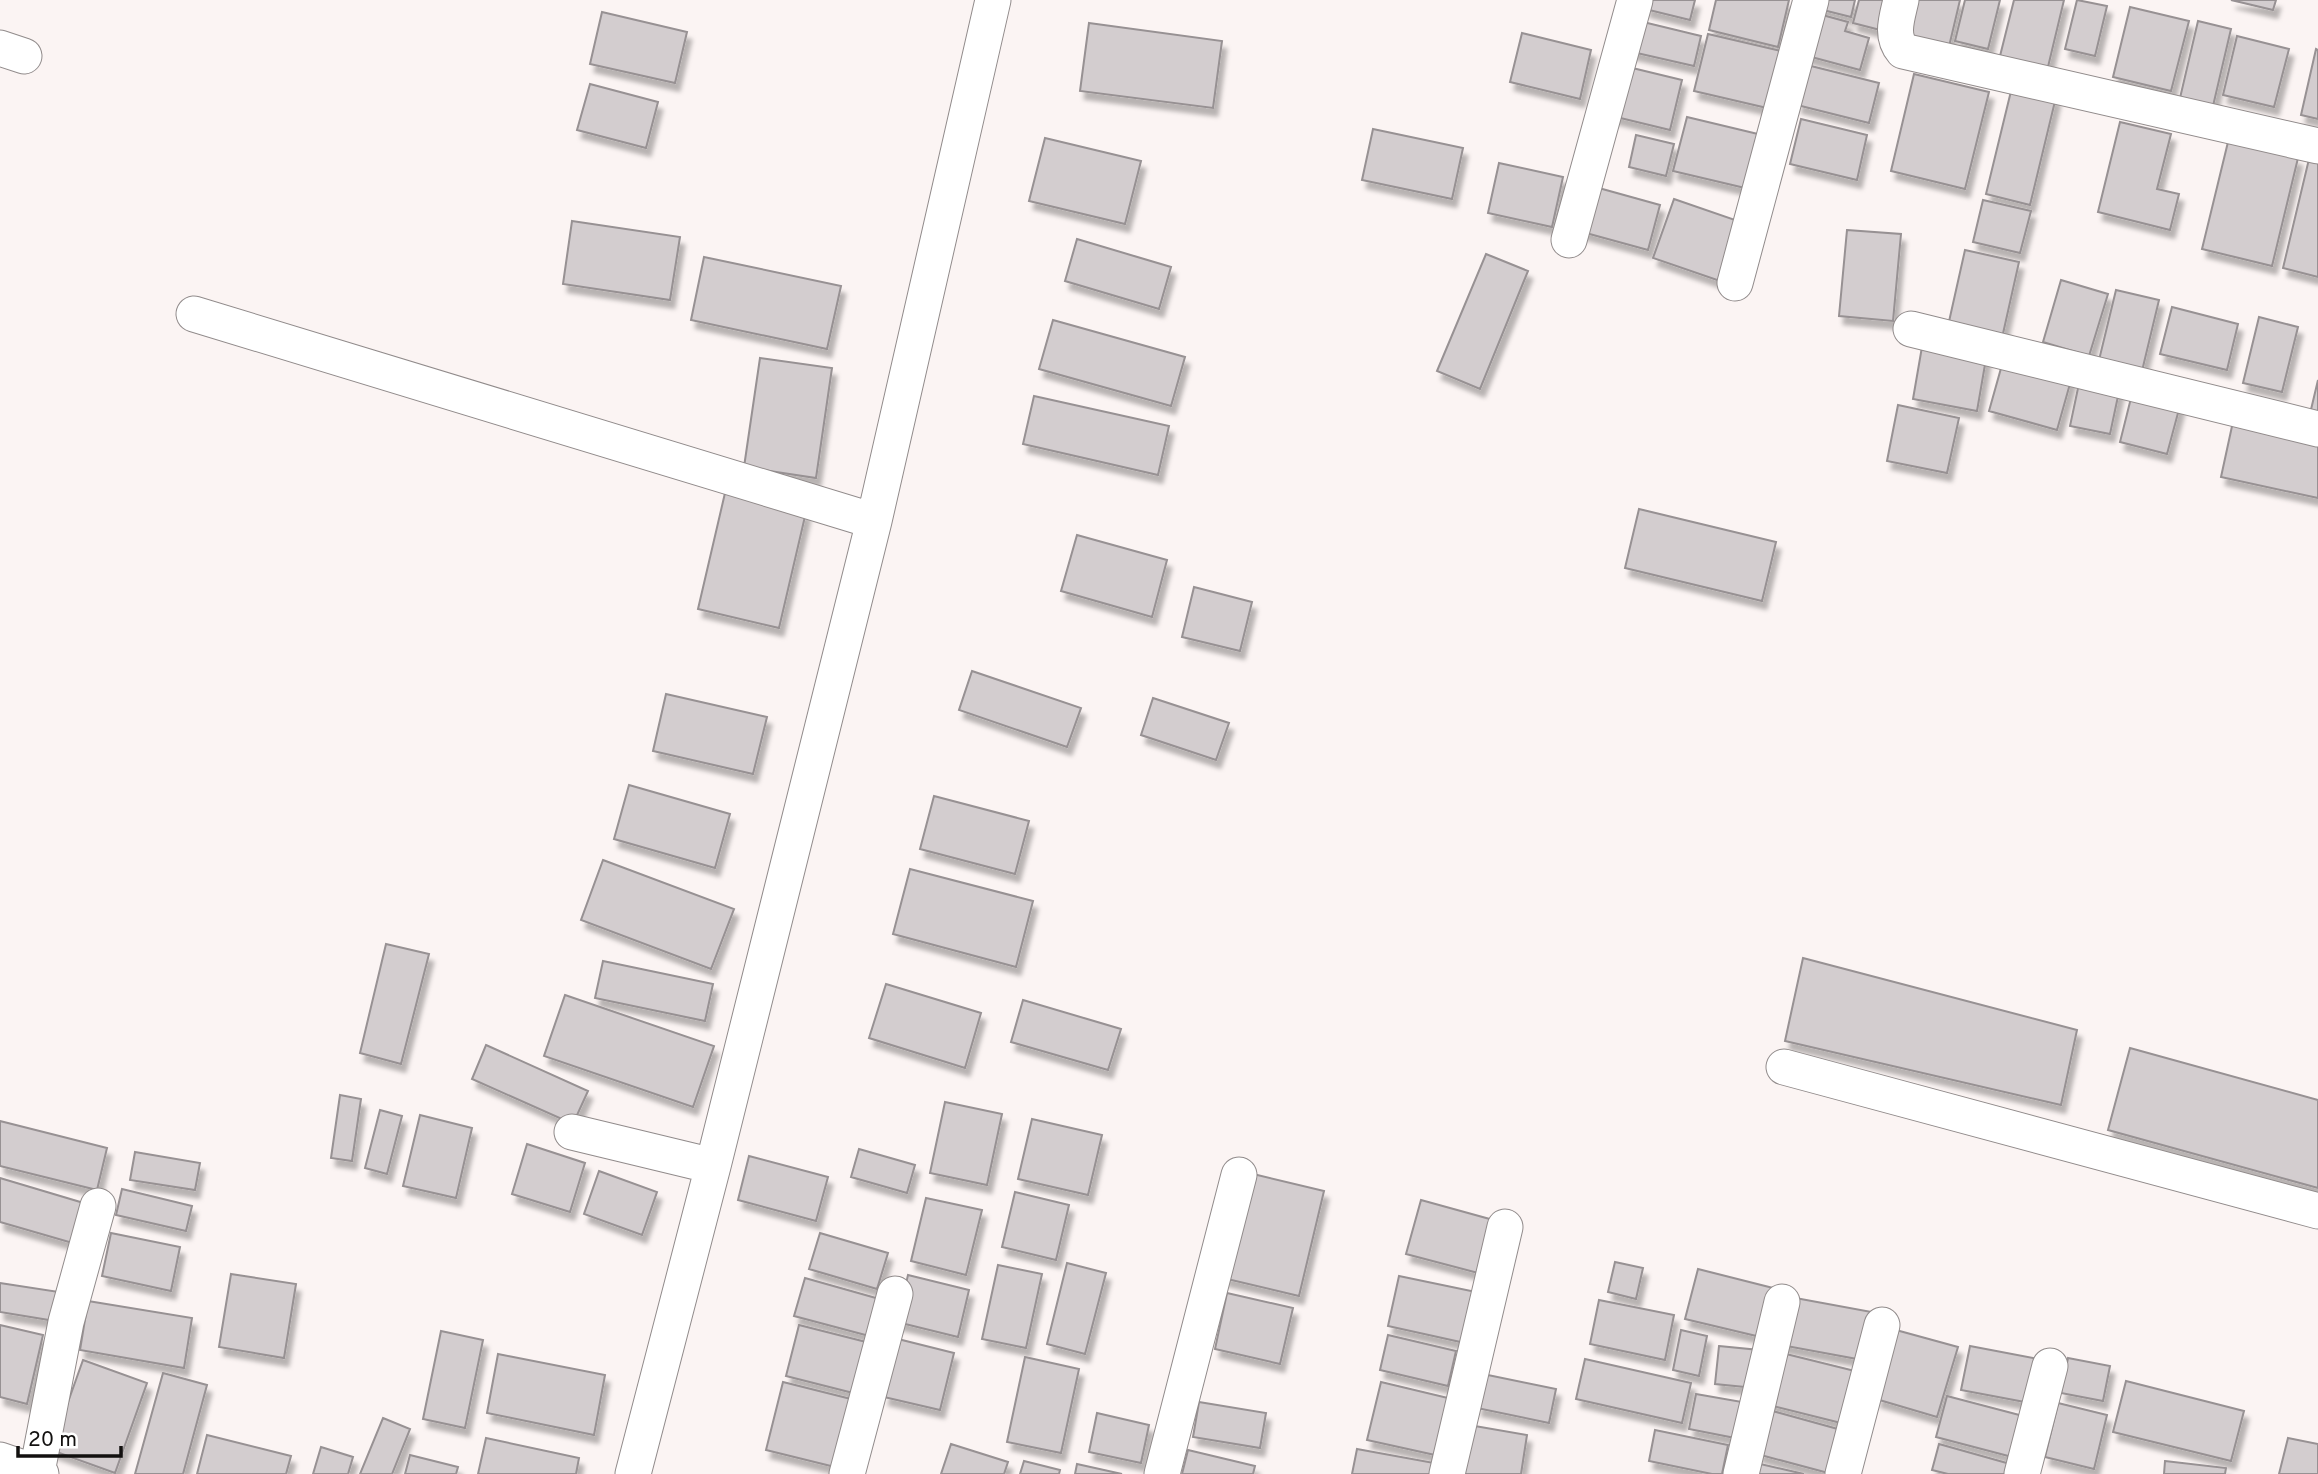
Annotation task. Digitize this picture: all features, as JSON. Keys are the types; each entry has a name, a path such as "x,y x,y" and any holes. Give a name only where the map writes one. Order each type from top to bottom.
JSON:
{"street":[{"path":"633,1474 874,521 993,0"},
{"path":"1569,240 1635,0"},
{"path":"1735,283 1811,0"},
{"path":"1901,0 1895,26 1897,44 1903,51 2318,146"},
{"path":"194,314 874,521"},
{"path":"1911,329 2318,429"},
{"path":"1784,1067 2318,1211"},
{"path":"572,1132 713,1166"},
{"path":"1162,1474 1239,1175"},
{"path":"0,1460 39,1473 66,1322 98,1206"},
{"path":"1447,1474 1505,1227"},
{"path":"847,1474 895,1294"},
{"path":"1741,1474 1782,1302"},
{"path":"1843,1474 1882,1325"},
{"path":"2022,1474 2050,1366"}],"building":[{"path":"1647,0 1695,0 1690,20 1645,9"},
{"path":"1716,0 1789,0 1778,47 1709,30"},
{"path":"1817,0 1855,0 1851,17 1815,8"},
{"path":"1859,0 1897,0 1888,32 1853,23"},
{"path":"1915,0 1960,0 1947,55 1904,45"},
{"path":"1965,0 2000,0 1988,49 1955,41"},
{"path":"2014,0 2064,0 2047,71 1999,60"},
{"path":"2077,0 2107,6 2095,56 2065,49"},
{"path":"2231,0 2276,0 2273,10"},
{"path":"2130,7 2189,21 2171,91 2113,77"},
{"path":"602,12 687,32 675,83 590,64"},
{"path":"1815,13 1848,22 1845,31 1869,38 1860,70 1804,55"},
{"path":"1635,20 1701,36 1694,66 1628,51"},
{"path":"2198,21 2231,29 2213,106 2180,98"},
{"path":"1089,23 1222,41 1213,108 1080,91"},
{"path":"1522,33 1591,50 1580,99 1510,82"},
{"path":"1708,34 1781,51 1767,108 1694,91"},
{"path":"2237,36 2289,49 2274,107 2223,95"},
{"path":"2316,49 2318,50 2318,119 2301,115"},
{"path":"1620,65 1682,80 1670,130 1608,115"},
{"path":"1807,65 1879,83 1869,123 1797,105"},
{"path":"1914,74 1989,92 1965,189 1891,171"},
{"path":"590,84 658,102 646,148 577,130"},
{"path":"2012,87 2056,97 2030,205 1986,194"},
{"path":"1687,117 1758,134 1745,188 1673,171"},
{"path":"1801,119 1867,135 1857,180 1790,164"},
{"path":"2120,122 2171,134 2157,189 2179,194 2170,230 2098,212"},
{"path":"1373,129 1463,148 1452,199 1362,180"},
{"path":"1636,135 1674,144 1666,176 1629,167"},
{"path":"1045,138 1141,161 1125,224 1029,201"},
{"path":"2228,142 2298,158 2272,266 2202,249"},
{"path":"2309,159 2318,161 2318,277 2283,268"},
{"path":"1499,163 1563,177 1552,227 1488,213"},
{"path":"1588,185 1660,205 1648,250 1575,230"},
{"path":"1674,199 1741,222 1720,281 1653,258"},
{"path":"1983,200 2031,211 2020,253 1973,242"},
{"path":"572,221 680,237 670,300 563,284"},
{"path":"1847,230 1901,234 1893,321 1839,316"},
{"path":"1077,239 1171,267 1159,309 1065,281"},
{"path":"1965,250 2019,262 2002,338 1948,326"},
{"path":"1486,254 1528,271 1480,389 1437,371"},
{"path":"704,257 841,286 827,349 691,320"},
{"path":"2061,280 2108,294 2089,356 2043,342"},
{"path":"2116,290 2159,300 2142,371 2099,360"},
{"path":"2172,307 2238,324 2227,370 2160,354"},
{"path":"2259,317 2298,327 2282,392 2243,383"},
{"path":"1053,320 1185,357 1171,406 1039,369"},
{"path":"1923,341 1987,353 1977,411 1913,399"},
{"path":"2005,354 2073,373 2057,430 1989,411"},
{"path":"760,358 832,368 816,478 744,467"},
{"path":"2081,374 2121,382 2110,434 2070,426"},
{"path":"2318,380 2318,420 2309,418"},
{"path":"2134,386 2182,398 2167,454 2120,442"},
{"path":"1034,396 1169,426 1158,475 1023,444"},
{"path":"1898,405 1959,418 1947,473 1887,461"},
{"path":"2234,417 2318,435 2318,498 2221,477"},
{"path":"725,493 806,512 779,628 698,609"},
{"path":"1639,509 1776,542 1762,601 1625,568"},
{"path":"1077,535 1167,560 1152,617 1061,591"},
{"path":"1194,587 1252,602 1240,651 1182,637"},
{"path":"972,671 1081,708 1067,747 959,710"},
{"path":"666,694 767,717 753,774 653,751"},
{"path":"1153,698 1229,723 1216,760 1141,735"},
{"path":"629,785 730,814 715,868 614,839"},
{"path":"934,796 1029,821 1015,874 920,849"},
{"path":"603,860 734,909 711,969 581,920"},
{"path":"910,869 1033,901 1016,967 893,934"},
{"path":"386,944 429,954 401,1064 360,1053"},
{"path":"1803,958 2077,1030 2061,1105 1785,1041"},
{"path":"603,961 713,984 705,1021 595,998"},
{"path":"886,984 981,1013 965,1068 869,1038"},
{"path":"565,995 714,1046 693,1107 544,1056"},
{"path":"1023,1000 1121,1029 1108,1070 1011,1042"},
{"path":"486,1045 588,1091 573,1124 472,1079"},
{"path":"2130,1048 2318,1100 2318,1188 2108,1130"},
{"path":"340,1095 361,1099 352,1161 331,1158"},
{"path":"945,1102 1002,1114 987,1185 930,1173"},
{"path":"380,1110 402,1116 387,1174 365,1168"},
{"path":"420,1115 472,1128 456,1198 403,1186"},
{"path":"1032,1119 1102,1135 1088,1195 1018,1179"},
{"path":"0,1121 107,1148 97,1190 0,1166"},
{"path":"527,1144 585,1163 570,1212 512,1194"},
{"path":"859,1149 915,1165 907,1193 851,1177"},
{"path":"135,1152 200,1163 195,1190 130,1180"},
{"path":"749,1156 828,1177 816,1221 738,1200"},
{"path":"599,1171 657,1192 642,1235 584,1214"},
{"path":"1249,1173 1324,1191 1299,1296 1223,1278"},
{"path":"0,1178 87,1204 76,1244 0,1222"},
{"path":"122,1189 192,1206 186,1231 116,1215"},
{"path":"1015,1192 1069,1205 1056,1260 1002,1247"},
{"path":"926,1198 982,1210 966,1275 911,1261"},
{"path":"1421,1200 1497,1221 1482,1274 1406,1254"},
{"path":"111,1233 180,1247 171,1291 102,1276"},
{"path":"820,1233 888,1253 877,1289 809,1269"},
{"path":"1615,1262 1643,1268 1636,1299 1608,1292"},
{"path":"1067,1263 1106,1273 1085,1354 1047,1344"},
{"path":"998,1265 1042,1274 1026,1348 982,1339"},
{"path":"1698,1269 1781,1290 1769,1339 1685,1319"},
{"path":"231,1274 296,1284 284,1358 219,1347"},
{"path":"908,1275 969,1290 958,1337 897,1322"},
{"path":"1399,1276 1476,1292 1465,1343 1388,1326"},
{"path":"805,1278 883,1300 873,1337 794,1316"},
{"path":"0,1283 59,1292 55,1321 0,1312"},
{"path":"1227,1293 1293,1308 1280,1364 1215,1349"},
{"path":"1790,1297 1877,1313 1868,1361 1781,1345"},
{"path":"1599,1300 1674,1315 1665,1360 1590,1344"},
{"path":"88,1301 192,1318 184,1368 80,1350"},
{"path":"0,1325 43,1335 27,1404 0,1397"},
{"path":"799,1325 874,1344 861,1395 786,1376"},
{"path":"1681,1330 1707,1336 1699,1376 1673,1370"},
{"path":"1896,1330 1958,1347 1937,1417 1876,1399"},
{"path":"441,1331 483,1340 465,1428 423,1419"},
{"path":"1388,1335 1456,1351 1448,1386 1380,1370"},
{"path":"898,1339 954,1353 940,1410 884,1397"},
{"path":"1719,1346 1759,1350 1755,1388 1715,1384"},
{"path":"1970,1346 2038,1359 2030,1403 1961,1390"},
{"path":"1778,1352 1859,1372 1845,1424 1765,1404"},
{"path":"498,1354 605,1375 594,1435 487,1413"},
{"path":"1025,1357 1079,1369 1061,1453 1007,1442"},
{"path":"2068,1358 2110,1366 2103,1401 2061,1393"},
{"path":"1585,1359 1691,1383 1682,1423 1576,1399"},
{"path":"83,1360 147,1383 115,1473 51,1450"},
{"path":"163,1373 207,1385 183,1474 135,1474"},
{"path":"1483,1374 1556,1389 1549,1423 1477,1408"},
{"path":"2126,1381 2244,1411 2231,1461 2113,1432"},
{"path":"783,1382 855,1400 839,1468 766,1450"},
{"path":"1381,1382 1448,1398 1435,1455 1367,1440"},
{"path":"1696,1394 1742,1402 1735,1438 1689,1429"},
{"path":"1947,1396 2027,1417 2016,1458 1936,1437"},
{"path":"1199,1402 1266,1413 1260,1448 1193,1437"},
{"path":"2058,1403 2107,1415 2094,1469 2045,1457"},
{"path":"1769,1410 1845,1431 1832,1474 1757,1454"},
{"path":"1097,1413 1149,1425 1141,1463 1089,1452"},
{"path":"383,1418 410,1429 392,1474 360,1474"},
{"path":"1469,1425 1527,1435 1521,1474 1461,1474"},
{"path":"1655,1430 1728,1445 1722,1474 1649,1461"},
{"path":"207,1435 291,1456 286,1474 197,1474"},
{"path":"486,1438 579,1458 576,1474 478,1474"},
{"path":"2288,1438 2318,1444 2318,1474 2279,1474"},
{"path":"951,1444 1008,1462 1004,1474 941,1474"},
{"path":"1939,1444 2021,1467 2020,1474 1948,1474 1932,1470"},
{"path":"321,1447 353,1457 348,1474 313,1474"},
{"path":"1357,1449 1434,1463 1432,1474 1352,1474"},
{"path":"1188,1450 1255,1466 1253,1474 1182,1474"},
{"path":"410,1455 458,1467 456,1474 405,1474"},
{"path":"1024,1461 1060,1470 1059,1474 1020,1474"},
{"path":"2165,1461 2226,1468 2225,1474 2164,1474"},
{"path":"1756,1463 1804,1474 1753,1474"},
{"path":"1077,1464 1122,1474 1075,1474"}]}
